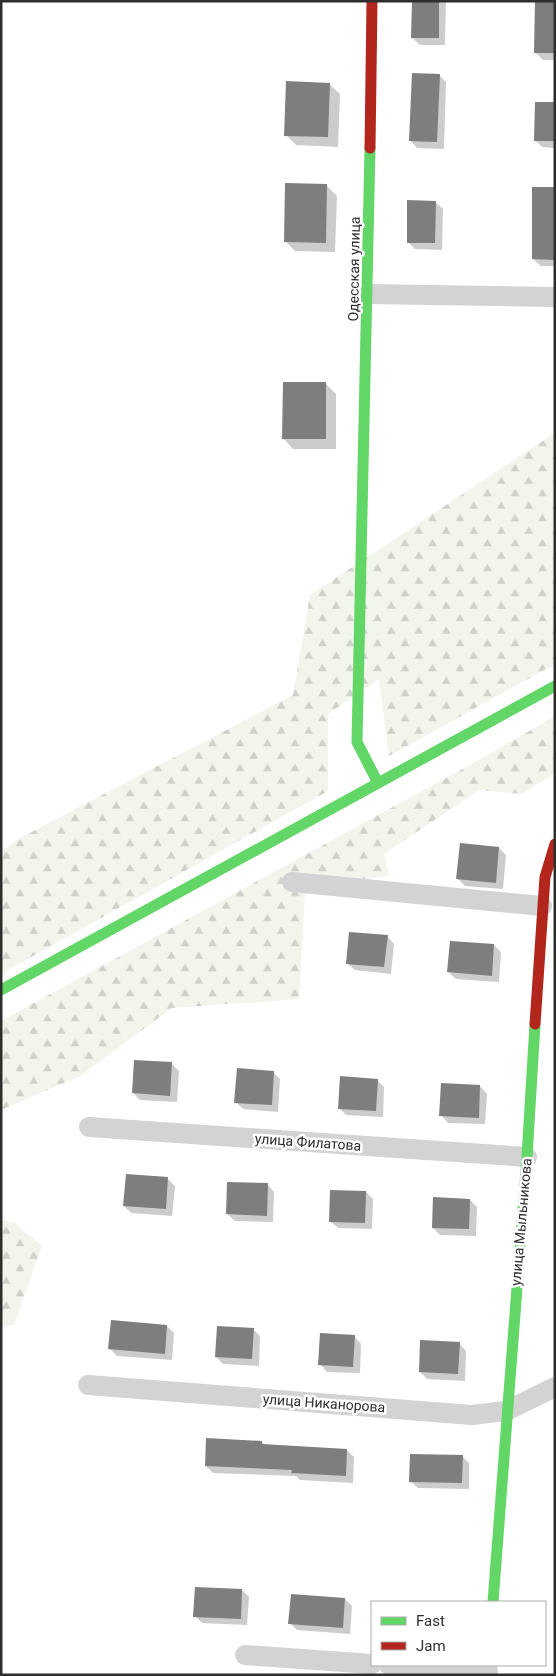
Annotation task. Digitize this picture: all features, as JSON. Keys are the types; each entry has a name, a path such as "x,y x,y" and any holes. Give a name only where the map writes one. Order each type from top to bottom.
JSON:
{"street":[{"name":"Одесская улица","path":"372,1 368,294 357,742 378,784"},
{"path":"368,294 555,297"},
{"path":"1,990 555,686"},
{"name":"улица Мыльникова","path":"493,1601 506,1411 527,1157 542,906 545,877 555,844"},
{"path":"292,882 542,906"},
{"name":"улица Филатова","path":"89,1126 527,1157"},
{"name":"улица Никанорова","path":"88,1385 472,1414 506,1411 555,1387"},
{"path":"246,1655 371,1664"},
{"path":"409,1666 488,1670"}],"green space":[{"path":"555,433 555,664 389,756 379,679 328,714 328,791 1,974 1,852 22,837 293,695 310,595"},
{"path":"555,716 555,773 522,794 479,790 384,854 389,875 305,893 299,999 172,1008 80,1076 1,1110 1,1021 486,756"},
{"path":"1,1220 15,1223 42,1246 14,1325 1,1327"}],"building":[{"path":"412,1 439,1 439,38 411,38"},
{"path":"535,1 555,1 555,53 534,53"},
{"path":"412,73 440,74 437,142 409,141"},
{"path":"286,81 330,83 328,137 284,136"},
{"path":"535,102 555,102 555,141 534,141"},
{"path":"285,183 327,184 326,243 284,242"},
{"path":"532,187 555,187 555,260 532,259"},
{"path":"407,200 436,201 435,243 407,243"},
{"path":"283,382 326,382 326,439 282,439"},
{"path":"460,843 499,847 496,883 456,879"},
{"path":"349,932 388,935 384,967 346,964"},
{"path":"450,941 494,944 492,976 447,972"},
{"path":"134,1060 172,1062 170,1096 132,1093"},
{"path":"237,1068 274,1071 272,1105 234,1103"},
{"path":"340,1076 378,1079 376,1111 338,1109"},
{"path":"441,1083 480,1085 479,1118 439,1116"},
{"path":"126,1174 168,1177 166,1209 123,1206"},
{"path":"227,1182 268,1183 267,1216 226,1214"},
{"path":"330,1190 366,1191 365,1223 329,1222"},
{"path":"433,1197 470,1199 469,1229 432,1228"},
{"path":"111,1320 167,1325 165,1354 108,1349"},
{"path":"217,1326 254,1328 252,1359 215,1357"},
{"path":"320,1333 355,1335 353,1367 318,1365"},
{"path":"420,1340 460,1342 458,1374 419,1372"},
{"path":"206,1438 262,1441 262,1444 347,1449 346,1476 291,1473 292,1470 205,1466"},
{"path":"410,1454 463,1455 462,1483 409,1482"},
{"path":"195,1587 242,1589 241,1619 193,1617"},
{"path":"291,1594 345,1598 343,1628 288,1624"}],"traffic: fast":[{"path":"370,148 357,742 378,783"},
{"path":"1,990 555,686"},
{"path":"493,1601 527,1157 535,1024"}],"traffic: jam":[{"path":"370,148 372,1"},
{"path":"535,1024 545,877 555,844"}]}
